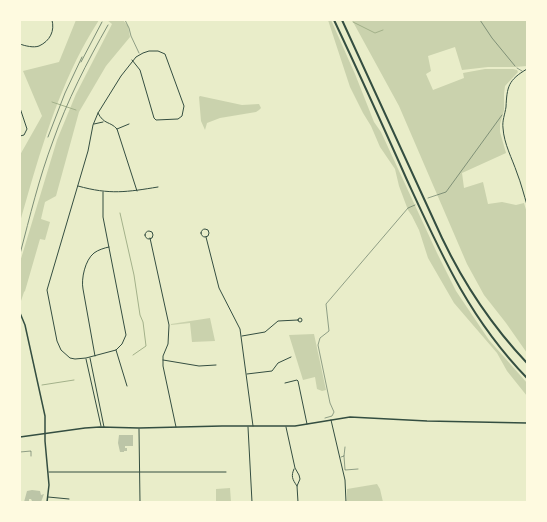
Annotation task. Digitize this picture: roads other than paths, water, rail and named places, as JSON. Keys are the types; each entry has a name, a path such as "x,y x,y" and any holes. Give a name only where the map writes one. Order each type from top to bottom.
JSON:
{"highway":[{"path":"334,20 437,245 457,285 484,327 527,378"},
{"path":"342,20 458,271 492,323 527,363"}],"street":[{"path":"20,44 35,47 40,45 52,34 54,28 52,20"},
{"path":"103,192 103,217 126,331 124,341 116,350 86,358 75,359 70,358 61,349 56,336 47,294 48,283 88,151 93,125 98,113 110,92 132,60 140,54 158,51 165,54 184,102 182,116 178,119 155,119 140,70 132,60"},
{"path":"527,69 513,79 506,90 505,114 502,126 518,173 527,206"},
{"path":"20,108 28,129 24,135 20,136"},
{"path":"98,113 103,122"},
{"path":"93,125 103,122 117,129 137,191"},
{"path":"117,129 129,124"},
{"path":"78,186 103,192 123,193 158,187"},
{"path":"206,237 210,233 205,229 202,230 201,234 206,237 219,288 238,322 242,336 253,426"},
{"path":"150,238 169,325 168,344 163,360 163,366 176,428"},
{"path":"95,356 82,278 91,256 96,252 109,247"},
{"path":"20,313 25,324 45,416 49,485 47,502"},
{"path":"242,336 265,332 278,321 298,320"},
{"path":"116,350 127,386"},
{"path":"90,357 104,427"},
{"path":"247,374 272,371 278,363 291,357"},
{"path":"86,358 101,427"},
{"path":"163,360 199,366 216,365"},
{"path":"285,383 298,381 307,425"},
{"path":"20,437 101,427 286,427 361,416 427,421 527,423"},
{"path":"331,420 345,480 346,502"},
{"path":"248,426 252,502"},
{"path":"286,427 295,468 300,478 297,486 298,502"},
{"path":"139,428 140,502"},
{"path":"295,468 292,478 297,486"},
{"path":"48,472 226,472"},
{"path":"48,497 69,499"}],"lane":[{"path":"517,68 523,71"},
{"path":"345,447 345,470 358,469"},
{"path":"20,452 31,451 32,456"},
{"path":"339,457 344,456"}],"waterway":[{"path":"261,20 275,20"},
{"path":"353,22 375,33 383,30"},
{"path":"52,102 76,110"},
{"path":"120,213 134,275 146,346 133,355"},
{"path":"42,385 74,380"}],"railway":[{"path":"81,62 102,22"},
{"path":"20,254 39,183 59,126 78,82 108,25"},
{"path":"48,137 65,93 82,57"}]}
